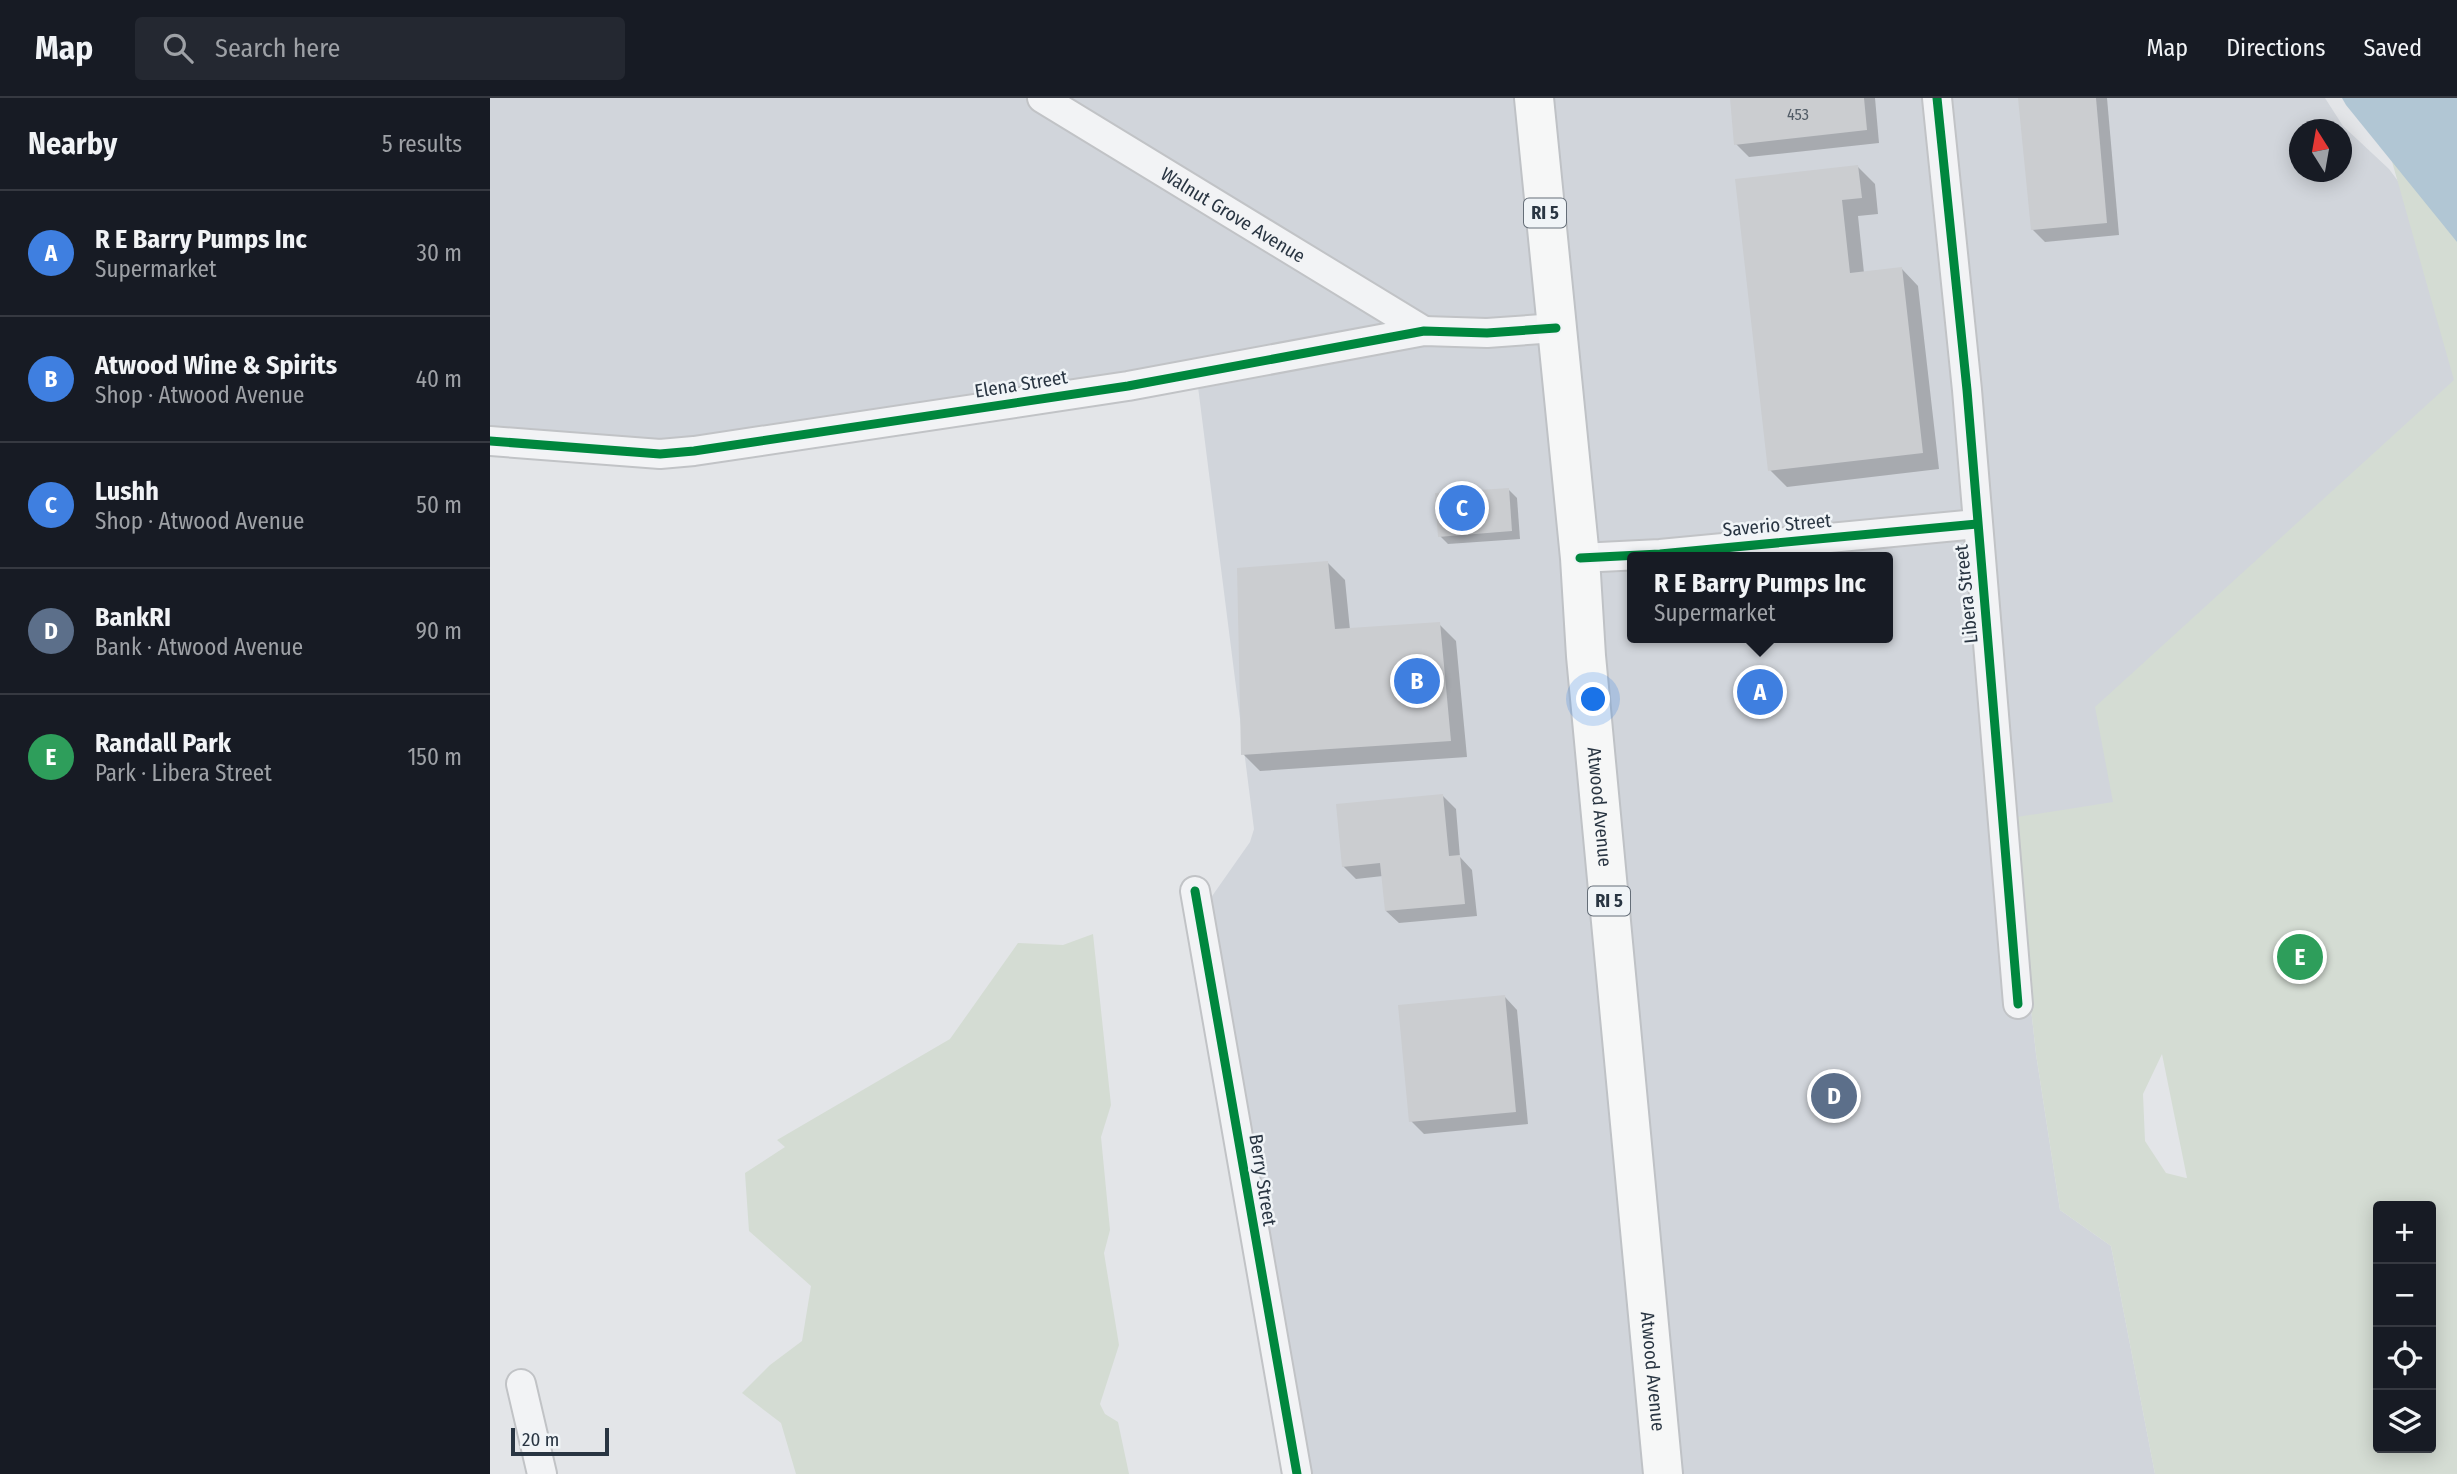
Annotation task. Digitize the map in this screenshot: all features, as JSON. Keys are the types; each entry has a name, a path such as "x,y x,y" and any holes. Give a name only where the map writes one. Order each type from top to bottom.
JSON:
{"main road":[{"name":"Atwood Avenue","path":"1534,98 1580,558 1588,683 1663,1474"}],"street":[{"name":"Walnut Grove Avenue","path":"1042,98 1424,331"},
{"name":"Libera Street","path":"1937,98 1967,390 2018,1004"},
{"name":"Elena Street","path":"490,442 660,454 694,452 1128,386 1424,331 1487,333 1556,328"},
{"name":"Saverio Street","path":"1681,552 1977,524"},
{"name":"Saverio Street","path":"1580,558 1627,556"},
{"name":"Berry Street","path":"1195,891 1297,1474"},
{"path":"521,1384 542,1474"}],"shaded area":[{"path":"490,98 2325,98 2338,119 2289,119 2289,182 2352,182 2352,134 2389,169 2456,259 2457,612 2160,795 2011,827 2036,1054 2060,1210 2111,1246 2155,1474 1297,1474 1210,899 1250,842 1254,829 1196,371 685,450 490,441"},
{"path":"2374,98 2457,98 2457,1474 2155,1474 2111,1246 2060,1210 2036,1054 2011,827 2017,817 2113,802 2095,707 2454,380","holes":["2162,1054 2187,1178 2166,1173 2145,1141 2143,1094"]},
{"path":"1093,934 1111,1105 1101,1137 1110,1230 1104,1253 1119,1345 1100,1404 1105,1414 1118,1422 1129,1474 796,1474 781,1423 742,1393 770,1365 802,1341 811,1286 749,1231 745,1173 785,1147 777,1140 950,1039 1018,943 1063,945"}],"water":[{"path":"2342,98 2457,98 2457,242 2346,105"}],"building":[{"path":"1730,98 1864,98 1867,130 1734,145"},
{"path":"2018,98 2096,98 2107,223 2031,230"},
{"path":"1858,165 1862,198 1842,200 1850,273 1902,267 1923,453 1768,471 1735,179"},
{"path":"1509,488 1512,531 1438,537 1435,493"},
{"path":"1328,561 1335,629 1440,622 1451,741 1241,755 1237,568"},
{"path":"1443,794 1449,856 1460,855 1465,904 1385,911 1380,863 1342,867 1336,804"},
{"path":"1505,995 1516,1112 1409,1122 1398,1005"}],"cycle path":[{"path":"1937,98 1967,390 2018,1004"},
{"path":"490,441 660,454 694,451 1128,386 1424,331 1487,333 1556,328"},
{"path":"1681,552 1977,524"},
{"path":"1580,558 1627,556"},
{"path":"1195,891 1297,1474"}],"place":[{"name":"Lushh","path":"1462,508"},
{"name":"Atwood Wine & Spirits","path":"1417,681"},
{"name":"R E Barry Pumps Inc","path":"1760,692"},
{"name":"Randall Park","path":"2300,957"},
{"name":"BankRI","path":"1834,1096"}]}
